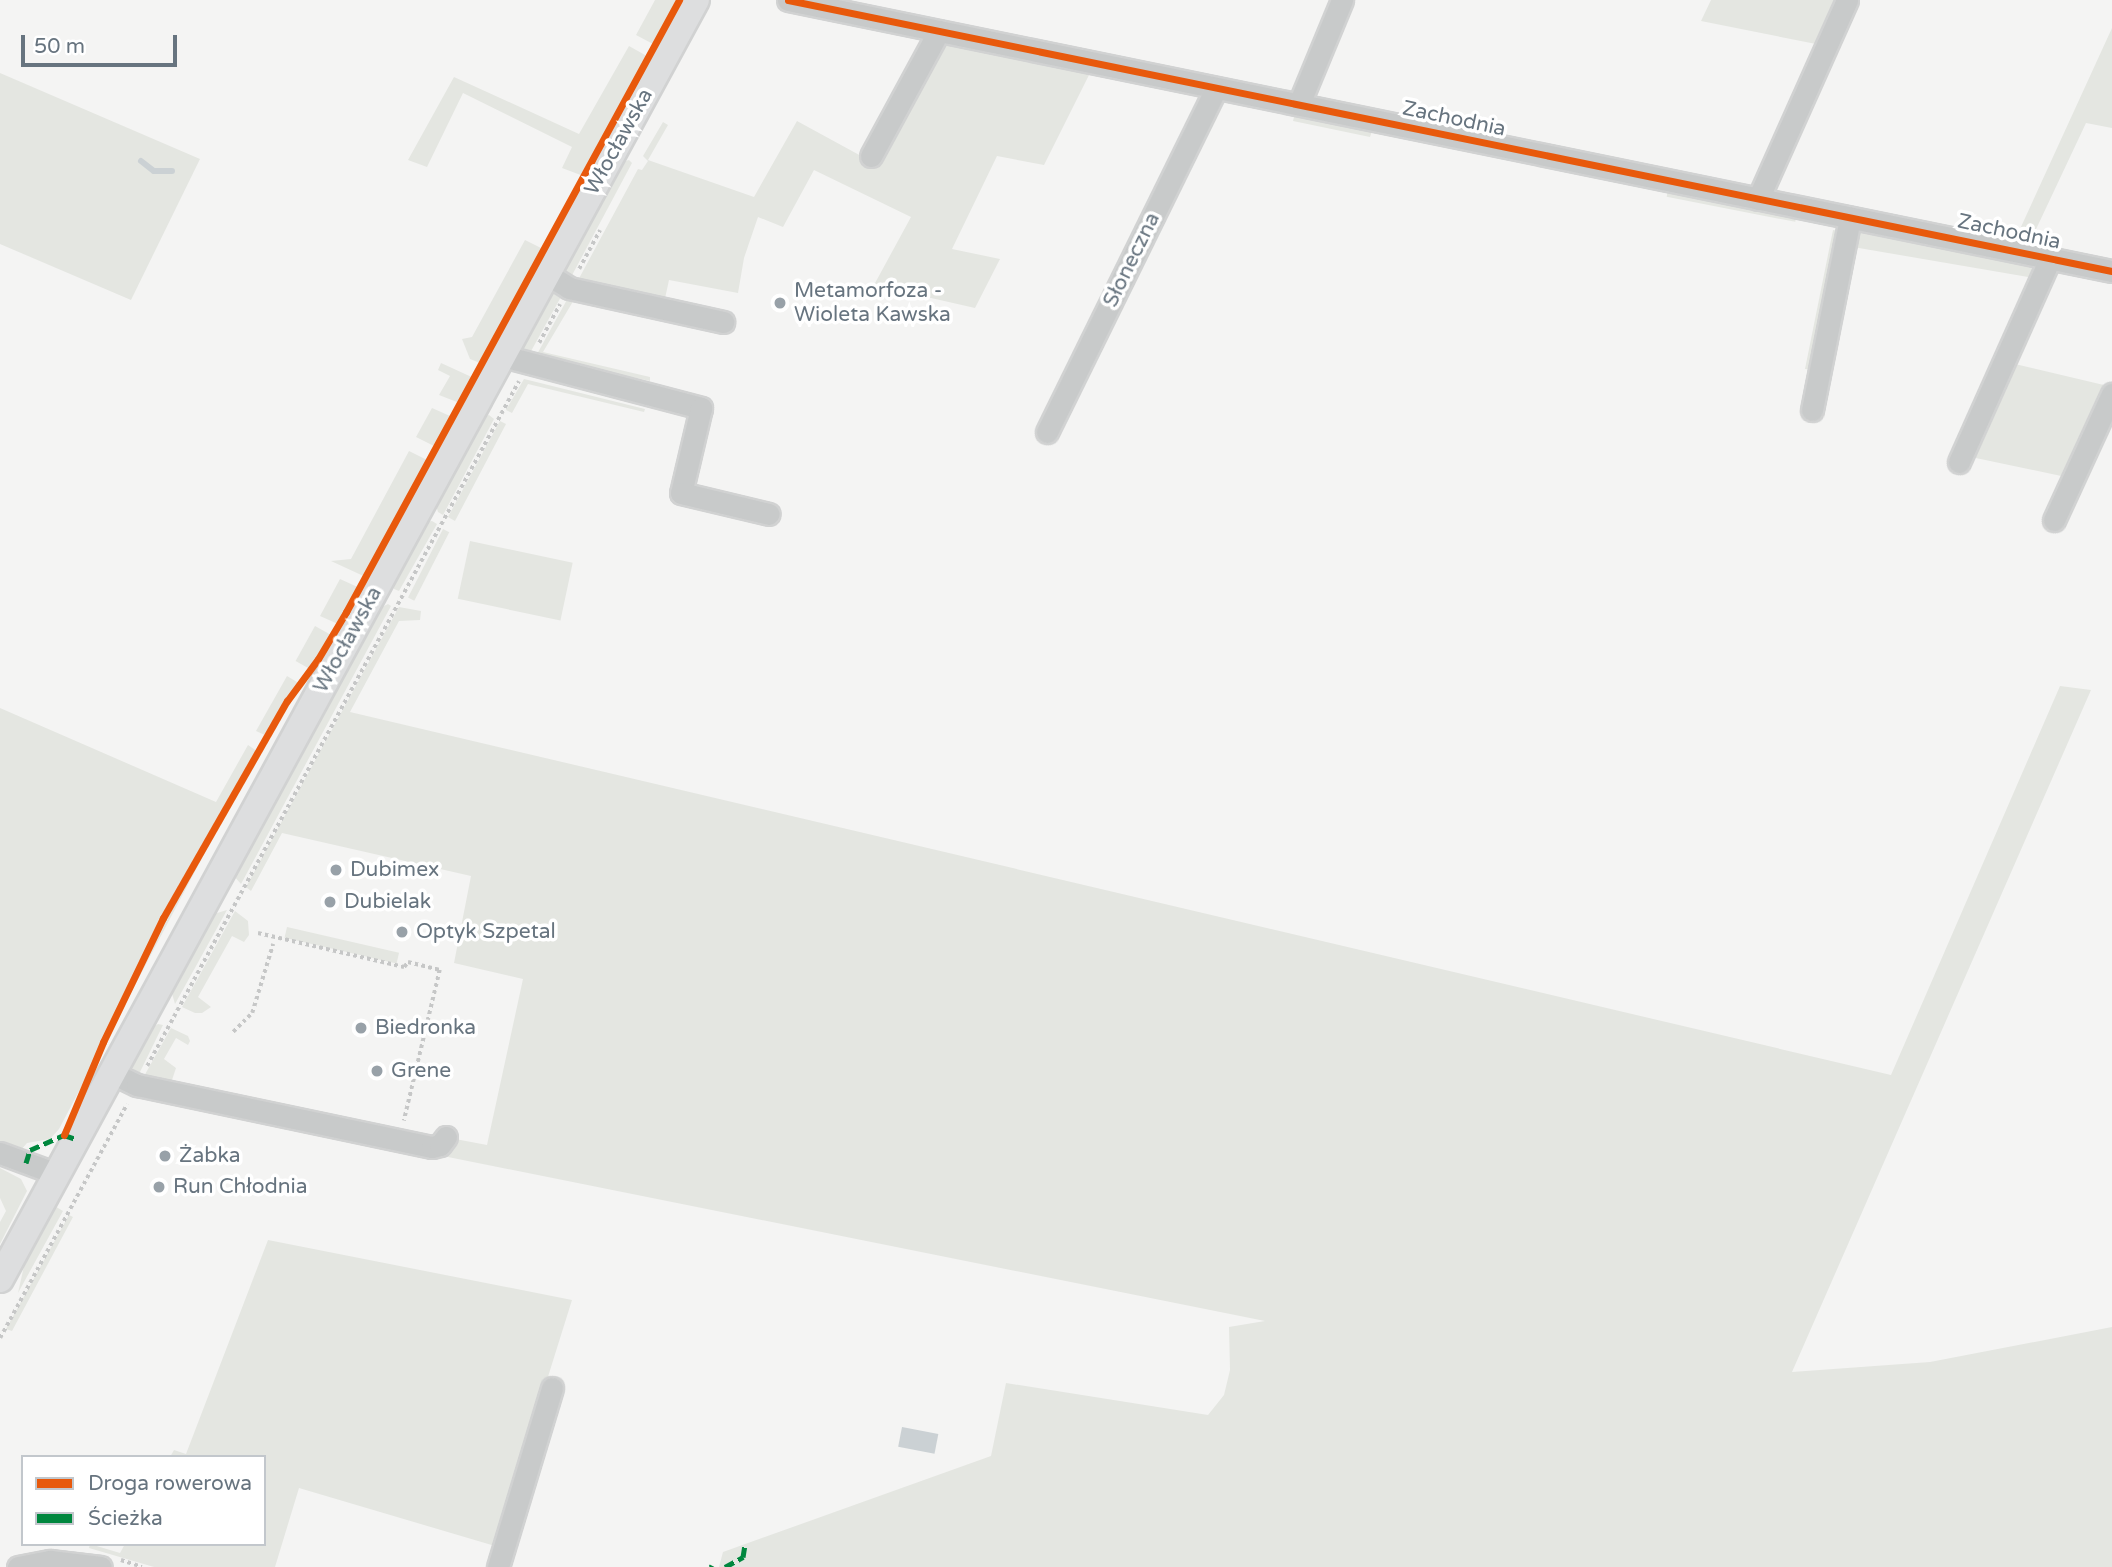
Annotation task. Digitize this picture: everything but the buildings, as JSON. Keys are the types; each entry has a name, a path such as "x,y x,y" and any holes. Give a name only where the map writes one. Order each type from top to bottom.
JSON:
{"main road":[{"name":"Włocławska","path":"0,1279 503,356 558,281 696,0"}],"street":[{"name":"Zachodnia","path":"788,0 2112,271"},
{"path":"1299,104 1342,0"},
{"path":"1758,199 1847,0"},
{"path":"871,156 939,31"},
{"name":"Słoneczna","path":"1047,432 1216,88"},
{"path":"1812,410 1850,218"},
{"path":"1959,461 2050,259"},
{"path":"558,281 723,322"},
{"path":"503,356 701,408 681,493 769,514"},
{"path":"2054,520 2112,394"},
{"path":"112,1073 137,1085 432,1147 440,1145 446,1137"},
{"path":"0,1153 57,1174"},
{"path":"498,1567 552,1388"},
{"path":"18,1567 50,1561 101,1567"}],"path":[{"path":"0,1338 528,364 558,281 606,218"},
{"path":"258,933 404,967 408,962 440,970 405,1121 401,1121"},
{"path":"233,1032 252,1013 273,944"}],"shaded area":[{"path":"655,0 683,0 660,43 653,44 636,35"},
{"path":"1711,0 1836,0 1816,44 1701,21"},
{"path":"2112,28 2112,128 2086,123 2030,242 2015,240"},
{"path":"926,38 1092,69 1044,165 997,156 952,249 1000,259 975,308 874,285 911,217 814,170 783,227 758,217 744,258 738,293 669,280 664,303 576,284 638,169 642,170 648,161 643,156 663,122 668,125 648,160 754,197 797,121 863,157"},
{"path":"629,46 645,55 647,63 586,177 562,168 572,147 463,93 427,167 408,160 454,77 579,134"},
{"path":"0,73 200,159 131,300 0,244"},
{"path":"1295,113 1373,128 1370,137 1293,121"},
{"path":"629,160 632,163 570,279 565,276 564,270 622,162"},
{"path":"1668,190 1797,215 1795,222 1667,197"},
{"path":"1857,228 2040,265 2034,278 1853,247"},
{"path":"1833,230 1840,231 1816,370 1805,369"},
{"path":"525,240 547,251 486,361 480,363 470,359 462,339 472,337"},
{"path":"2053,278 2015,364 2108,386 2066,477 1971,457"},
{"path":"550,294 562,295 530,353 524,349 524,342"},
{"path":"569,296 575,298 543,352 650,377 650,381 536,356"},
{"path":"441,363 476,379 462,404 439,395 450,376 438,370"},
{"path":"524,379 645,409 644,412 528,384 512,413 506,410"},
{"path":"432,408 450,416 452,423 442,443 434,446 416,437"},
{"path":"489,415 494,419 443,515 438,512 436,505 482,417"},
{"path":"500,421 506,424 455,521 448,517"},
{"path":"409,451 427,460 429,465 370,579 331,561 351,559"},
{"path":"432,521 437,524 399,591 394,589 392,583 425,522"},
{"path":"443,529 449,532 414,601 408,598"},
{"path":"470,541 573,563 560,621 458,599"},
{"path":"340,579 362,589 344,623 338,624 320,616"},
{"path":"388,604 391,606 241,884 233,875 380,608"},
{"path":"399,607 421,611 420,620 399,621 350,712 1891,1075 2060,686 2091,690 1792,1372 1930,1362 2112,1327 2112,1567 719,1567 723,1552 991,1456 1006,1383 1208,1415 1224,1395 1230,1370 1229,1327 1265,1321 448,1157 450,1138 487,1145 523,979 454,963 471,876 282,833 251,891 246,887"},
{"path":"315,626 335,637 316,672 296,661"},
{"path":"287,676 302,685 267,736 256,731"},
{"path":"0,708 216,802 248,745 258,752 59,1129 50,1139 27,1143 21,1150 0,1142"},
{"path":"227,910 175,1004 171,990 214,914"},
{"path":"235,911 248,921 249,935 244,942 232,936 198,997 211,1007 202,1013 195,1013 182,1007"},
{"path":"287,927 399,953 397,964 285,938"},
{"path":"158,1024 163,1025 138,1076 133,1071 132,1061 150,1029"},
{"path":"171,1028 188,1036 190,1041 188,1045 176,1038 164,1059 176,1068 171,1083 143,1078"},
{"path":"0,1168 21,1179 27,1191 0,1244 0,1222 6,1211 0,1198"},
{"path":"53,1205 63,1211 18,1293 26,1257"},
{"path":"69,1215 73,1217 12,1331 6,1329"},
{"path":"268,1240 572,1300 495,1546 299,1488 275,1567 154,1567 89,1548 97,1546 120,1553 124,1546 266,1546 266,1455 171,1455 174,1450 186,1454"},
{"path":"902,1427 938,1434 935,1454 898,1447"}],"waterway":[{"path":"141,161 154,171 172,171"}],"marked path":[{"path":"26,1163 30,1150 64,1135 76,1139"},
{"path":"725,1567 743,1557 745,1544"}],"cycle path":[{"path":"64,1135 103,1042 163,918 287,701 318,659 346,612 679,0"},
{"path":"788,0 2112,271"}],"place":[{"name":"Metamorfoza - Wioleta Kawska","path":"780,303"},
{"name":"Dubimex","path":"336,870"},
{"name":"Dubielak","path":"330,902"},
{"name":"Optyk Szpetal","path":"402,932"},
{"name":"Biedronka","path":"361,1028"},
{"name":"Grene","path":"377,1071"},
{"name":"Żabka","path":"165,1156"},
{"name":"Run Chłodnia","path":"159,1187"}]}
